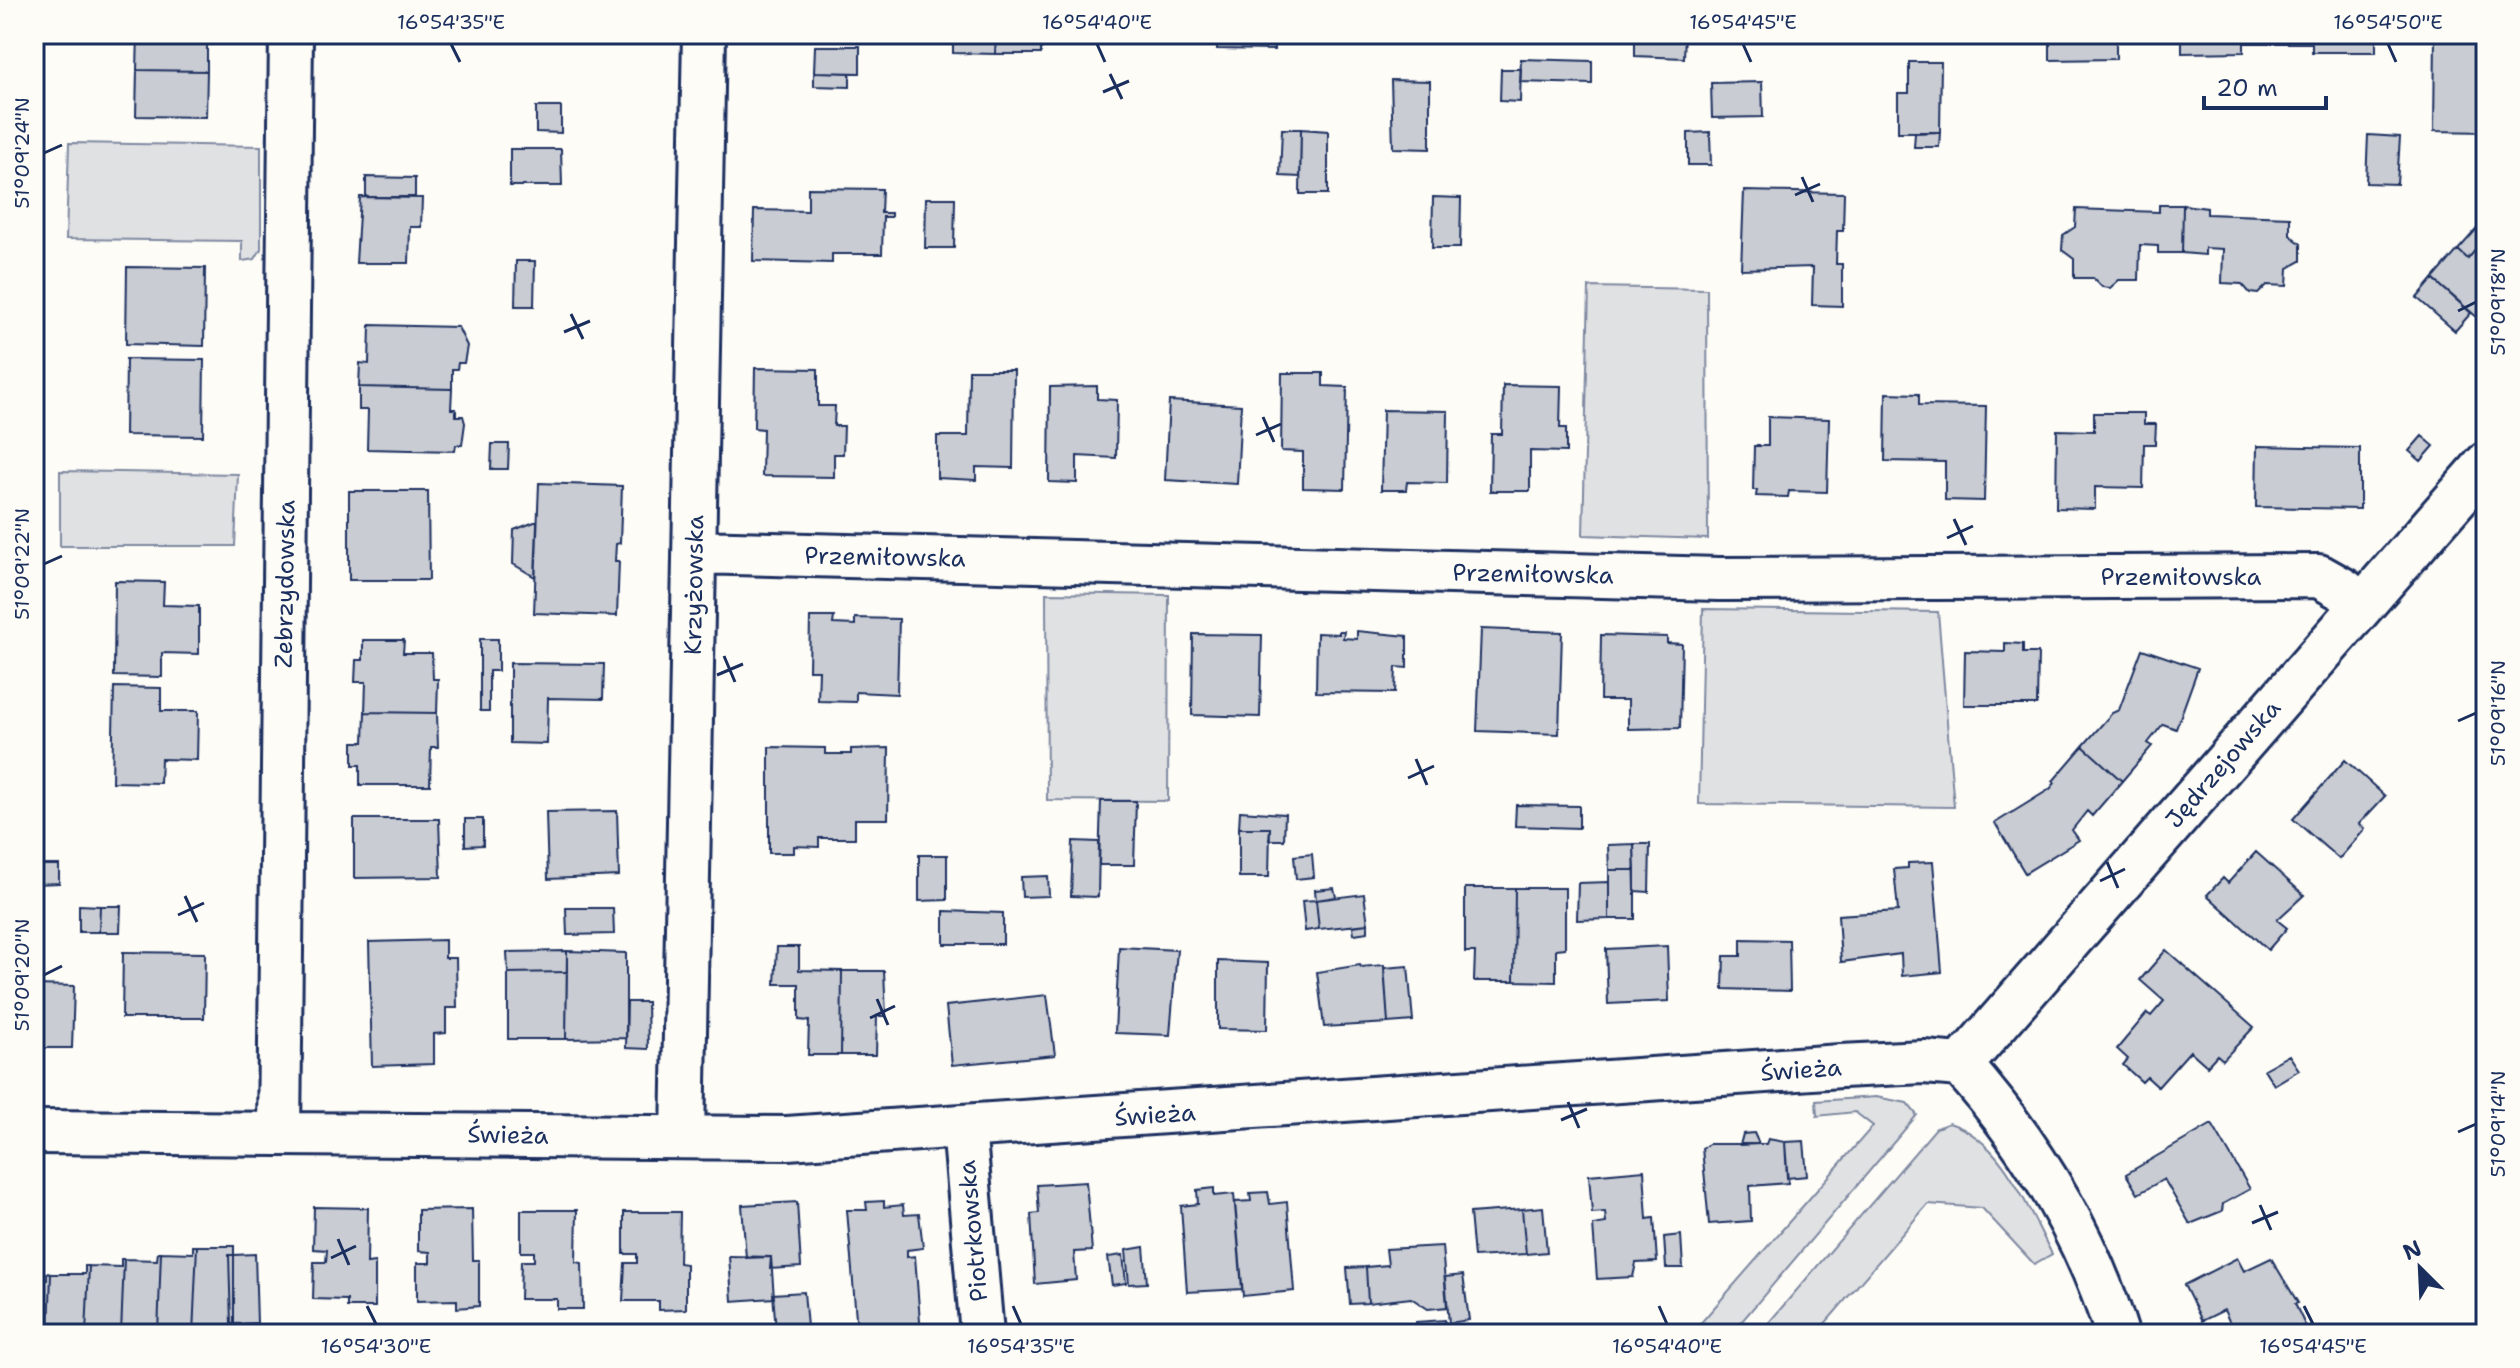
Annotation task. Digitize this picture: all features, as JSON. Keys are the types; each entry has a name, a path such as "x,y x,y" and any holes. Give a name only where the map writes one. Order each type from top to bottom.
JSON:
{"street":[{"name":"Zebrzydowska","path":"279,1134 291,34"},
{"name":"Krzyżowska","path":"683,1137 704,34"},
{"name":"Jędrzejowska","path":"1961,1065 2486,464"},
{"name":"Przemiłowska","path":"695,552 1719,579 2319,576 2344,590 2361,606"},
{"name":"Świeża","path":"34,1132 787,1138 1841,1066 1924,1062 1961,1065"},
{"path":"1961,1065 1998,1107 2077,1234 2100,1278 2117,1334"},
{"name":"Piotrkowska","path":"964,1127 982,1334"}],"shaded area":[{"path":"69,143 261,146 261,249 255,259 242,261 242,241 66,239"},
{"path":"1589,287 1707,289 1708,539 1583,535"},
{"path":"60,471 238,474 235,546 60,546"},
{"path":"1046,593 1169,595 1168,801 1047,800"},
{"path":"1703,609 1938,612 1954,807 1699,804"},
{"path":"1876,1097 1907,1103 1917,1115 1731,1334 1691,1334 1873,1126 1855,1112 1817,1116 1816,1101"},
{"path":"1949,1123 1968,1132 1999,1160 2023,1196 2052,1254 2034,1264 1982,1208 1928,1204 1816,1334 1759,1334 1936,1128"}],"building":[{"path":"138,34 207,34 207,71 137,70"},
{"path":"953,34 996,34 995,54 953,53"},
{"path":"996,34 1041,34 1041,54 995,54"},
{"path":"1217,34 1274,34 1274,50 1217,49"},
{"path":"1635,34 1685,34 1684,58 1635,56"},
{"path":"1749,34 1780,34 1780,40 1749,40"},
{"path":"2050,34 2116,34 2116,59 2050,60"},
{"path":"2182,34 2279,34 2279,43 2244,43 2244,52 2182,53"},
{"path":"2279,34 2376,34 2376,52 2312,52 2312,43 2279,43"},
{"path":"2435,34 2486,34 2486,132 2434,131"},
{"path":"815,46 860,46 860,73 814,72"},
{"path":"1521,59 1592,61 1592,84 1520,82"},
{"path":"1909,62 1941,62 1940,132 1898,132 1898,93 1909,93"},
{"path":"1501,69 1521,69 1520,102 1500,101"},
{"path":"137,70 207,71 206,117 136,116"},
{"path":"814,72 850,73 850,87 814,86"},
{"path":"1391,80 1430,81 1430,149 1393,148"},
{"path":"1762,82 1763,117 1712,118 1711,83"},
{"path":"536,107 561,107 561,133 536,132"},
{"path":"1282,129 1301,129 1300,177 1280,176"},
{"path":"1301,129 1328,131 1328,194 1300,194"},
{"path":"1710,132 1711,165 1688,165 1688,133"},
{"path":"1940,132 1939,147 1914,147 1915,133"},
{"path":"2368,135 2400,137 2397,184 2366,183"},
{"path":"510,149 561,149 562,186 510,186"},
{"path":"366,177 415,178 415,197 366,197"},
{"path":"808,188 882,189 881,213 891,213 891,217 883,217 882,254 832,254 832,263 753,261 754,210 808,211"},
{"path":"1744,191 1844,193 1843,231 1837,231 1836,264 1842,264 1842,306 1812,305 1813,267 1741,269"},
{"path":"360,197 422,198 421,227 410,227 409,263 356,263"},
{"path":"1433,197 1461,198 1460,248 1432,248"},
{"path":"926,198 955,198 954,248 925,248"},
{"path":"2159,205 2183,205 2182,253 2158,253 2158,246 2140,245 2139,280 2119,280 2110,288 2102,287 2093,278 2074,278 2074,259 2062,250 2063,235 2075,227 2076,209 2159,212"},
{"path":"2183,205 2207,208 2207,214 2290,217 2290,235 2301,244 2301,261 2288,268 2287,286 2267,285 2258,294 2250,293 2242,284 2222,283 2223,249 2205,248 2205,255 2182,253"},
{"path":"2482,223 2486,237 2468,259 2458,250"},
{"path":"2486,237 2486,325 2433,279 2458,250 2468,259"},
{"path":"516,261 535,261 534,306 515,306"},
{"path":"127,267 205,268 204,346 126,344"},
{"path":"2433,279 2471,313 2455,331 2417,298"},
{"path":"370,325 458,327 467,346 464,363 458,363 457,369 452,369 452,389 359,387 360,363 369,364"},
{"path":"126,359 204,360 203,436 125,435"},
{"path":"755,368 818,369 818,406 835,406 834,426 844,426 843,454 834,454 834,477 762,476 763,429 754,428"},
{"path":"969,370 1014,370 1013,468 976,467 976,480 937,478 937,436 968,436"},
{"path":"1282,373 1323,373 1323,386 1347,387 1345,489 1303,488 1303,452 1281,451"},
{"path":"1503,385 1561,386 1560,428 1566,428 1566,452 1530,451 1530,491 1490,491 1491,434 1502,434"},
{"path":"1097,386 1097,399 1117,400 1116,458 1077,456 1077,483 1049,482 1050,387"},
{"path":"359,387 452,389 451,409 456,409 456,416 463,416 465,423 462,445 456,445 455,451 367,449 368,410 359,410"},
{"path":"1886,393 1919,394 1919,405 1986,406 1984,501 1945,500 1945,462 1885,461"},
{"path":"1169,401 1241,405 1237,484 1165,480"},
{"path":"1383,410 1448,411 1447,483 1407,482 1406,490 1381,490"},
{"path":"2094,413 2144,413 2144,424 2156,424 2155,444 2144,444 2143,488 2095,487 2095,509 2056,508 2057,430 2094,431"},
{"path":"1768,417 1829,419 1827,492 1789,491 1788,497 1756,496 1757,490 1753,490 1754,446 1768,446"},
{"path":"2422,436 2434,446 2421,461 2409,451"},
{"path":"492,444 509,444 508,469 491,469"},
{"path":"2257,446 2360,448 2360,509 2256,507"},
{"path":"539,483 622,486 620,543 616,544 615,561 619,561 617,616 534,613"},
{"path":"349,491 428,491 429,580 349,580"},
{"path":"537,521 535,577 513,564 514,530"},
{"path":"115,581 164,582 163,605 199,606 199,654 162,653 162,677 114,676"},
{"path":"810,617 834,617 833,624 855,625 855,618 899,619 897,694 856,692 856,702 818,701 819,670 809,670"},
{"path":"1481,629 1562,632 1559,734 1477,731"},
{"path":"1339,631 1344,631 1343,638 1357,639 1357,631 1407,636 1407,668 1396,667 1395,693 1316,692 1317,633 1339,634"},
{"path":"1193,634 1262,635 1260,717 1192,715"},
{"path":"1601,635 1667,637 1667,643 1682,644 1680,728 1628,729 1628,700 1600,700"},
{"path":"480,639 498,639 498,671 489,671 489,711 480,711"},
{"path":"363,640 404,640 403,653 432,653 433,679 438,679 437,713 365,712 366,682 355,682 356,660 363,660"},
{"path":"2005,643 2023,644 2023,653 2038,653 2037,705 1964,705 1965,651 2005,652"},
{"path":"2142,649 2198,668 2176,729 2163,724 2148,743 2152,746 2122,781 2083,746 2112,713 2119,710"},
{"path":"510,663 604,664 603,699 548,698 547,744 510,743"},
{"path":"114,687 161,688 161,711 198,711 197,760 161,759 160,783 112,782"},
{"path":"365,712 437,713 438,747 431,747 430,785 360,785 360,765 353,765 353,742 364,742"},
{"path":"2083,746 2122,781 2092,816 2087,811 2072,830 2079,840 2025,873 1995,823 2050,789 2055,783 2053,781"},
{"path":"769,747 825,748 825,754 851,754 851,749 889,748 888,819 855,819 855,838 819,838 819,847 794,846 794,853 769,853"},
{"path":"2345,760 2385,796 2359,824 2365,829 2339,859 2293,819"},
{"path":"1101,801 1136,801 1134,865 1099,865"},
{"path":"1516,805 1579,806 1579,828 1515,826"},
{"path":"617,811 619,876 548,879 546,812"},
{"path":"1240,811 1285,814 1284,840 1269,840 1270,828 1239,828"},
{"path":"354,819 439,819 441,877 354,878"},
{"path":"465,819 483,819 483,845 465,846"},
{"path":"1239,828 1270,828 1269,877 1239,877"},
{"path":"1073,841 1099,842 1098,897 1071,896"},
{"path":"1634,844 1650,844 1649,892 1635,891"},
{"path":"1634,844 1635,870 1609,870 1608,845"},
{"path":"2256,852 2304,895 2277,920 2287,928 2268,950 2207,895 2223,878 2228,883"},
{"path":"1312,854 1314,877 1296,879 1294,856"},
{"path":"919,855 947,855 947,900 919,901"},
{"path":"1933,862 1942,972 1902,976 1901,954 1841,962 1838,915 1898,911 1894,869 1908,868 1908,863"},
{"path":"34,865 59,865 59,883 34,884"},
{"path":"1609,870 1635,870 1635,919 1609,919"},
{"path":"1048,876 1049,896 1022,897 1021,877"},
{"path":"1609,882 1609,919 1577,920 1578,883"},
{"path":"1334,888 1336,897 1316,900 1315,890"},
{"path":"1465,888 1515,888 1514,981 1474,981 1475,952 1465,952"},
{"path":"1515,888 1565,888 1565,948 1556,949 1556,982 1514,981"},
{"path":"1364,894 1368,924 1319,929 1316,900"},
{"path":"1316,900 1319,929 1305,931 1302,901"},
{"path":"79,905 100,906 99,932 79,932"},
{"path":"100,906 121,906 120,932 99,932"},
{"path":"566,908 613,908 614,934 567,935"},
{"path":"944,911 1003,913 1003,944 944,944"},
{"path":"1368,924 1368,932 1354,934 1353,926"},
{"path":"1741,939 1789,940 1790,991 1723,989 1724,956 1741,956"},
{"path":"445,940 445,958 456,958 457,1008 446,1008 446,1033 434,1034 434,1064 372,1066 369,942"},
{"path":"1667,946 1669,1001 1608,1004 1606,949"},
{"path":"777,947 799,947 799,970 842,971 841,1055 808,1055 809,1021 799,1020 799,984 775,984"},
{"path":"1119,947 1177,950 1170,1035 1115,1033"},
{"path":"2166,950 2254,1027 2223,1060 2217,1055 2207,1066 2190,1051 2158,1087 2147,1077 2142,1082 2123,1065 2128,1059 2117,1049 2147,1013 2151,1016 2164,1001 2140,980"},
{"path":"567,951 567,972 508,973 507,952"},
{"path":"567,951 626,953 626,1038 566,1039"},
{"path":"123,952 205,953 204,1018 122,1018"},
{"path":"1218,961 1268,963 1267,1030 1218,1029"},
{"path":"1360,965 1384,965 1388,1023 1324,1027 1317,972"},
{"path":"1408,966 1413,1021 1388,1023 1384,968"},
{"path":"842,971 884,971 886,1016 877,1016 876,1055 841,1055"},
{"path":"567,972 566,1039 508,1039 508,973"},
{"path":"34,985 74,986 72,1048 42,1048 37,1062"},
{"path":"1047,995 1055,1055 952,1065 946,1006"},
{"path":"627,1002 647,1002 648,1049 626,1048"},
{"path":"2289,1055 2299,1070 2274,1085 2264,1069"},
{"path":"2212,1124 2250,1189 2223,1204 2222,1211 2190,1224 2164,1179 2138,1194 2126,1174"},
{"path":"1754,1133 1759,1144 1740,1145 1743,1134"},
{"path":"1768,1139 1785,1142 1788,1183 1750,1186 1751,1221 1709,1224 1702,1148 1709,1144 1766,1144"},
{"path":"1804,1141 1807,1176 1787,1178 1785,1142"},
{"path":"1644,1170 1647,1219 1654,1218 1657,1262 1636,1263 1633,1277 1597,1279 1593,1225 1606,1223 1605,1212 1592,1213 1589,1175"},
{"path":"1086,1182 1092,1251 1074,1252 1076,1280 1035,1284 1031,1214 1039,1213 1037,1185"},
{"path":"1214,1188 1214,1196 1234,1194 1242,1289 1187,1292 1181,1206 1198,1204 1197,1190"},
{"path":"1268,1192 1270,1204 1287,1202 1294,1291 1243,1296 1235,1202 1251,1201 1250,1193"},
{"path":"884,1201 884,1207 903,1205 904,1215 919,1214 923,1248 907,1250 907,1257 915,1256 921,1334 877,1334 877,1328 857,1330 847,1210 867,1210 866,1202"},
{"path":"797,1202 801,1267 770,1269 771,1257 746,1258 742,1205"},
{"path":"314,1207 368,1208 367,1263 375,1262 375,1307 347,1307 347,1300 313,1299 314,1262 326,1262 327,1250 313,1249"},
{"path":"1543,1207 1547,1252 1526,1254 1522,1209"},
{"path":"472,1209 473,1260 479,1260 479,1306 457,1308 457,1300 417,1301 417,1263 430,1263 430,1252 418,1251 418,1210"},
{"path":"1522,1209 1526,1254 1474,1257 1470,1213"},
{"path":"521,1210 577,1210 576,1262 582,1263 583,1309 557,1309 557,1299 520,1299 521,1261 534,1261 534,1252 521,1252"},
{"path":"624,1212 680,1212 679,1263 686,1264 686,1309 659,1310 659,1301 623,1301 625,1263 637,1263 637,1254 624,1254"},
{"path":"1681,1235 1683,1268 1666,1268 1664,1237"},
{"path":"193,1246 197,1246 193,1334 158,1334 161,1252 193,1253"},
{"path":"197,1246 234,1246 234,1255 229,1255 231,1324 234,1328 197,1326 197,1334 193,1334"},
{"path":"1442,1246 1447,1307 1428,1309 1411,1298 1368,1303 1366,1267 1388,1265 1386,1249"},
{"path":"1144,1247 1147,1283 1129,1284 1126,1250"},
{"path":"158,1252 161,1252 158,1334 121,1334 124,1259 157,1260"},
{"path":"255,1254 257,1323 234,1324 234,1255"},
{"path":"229,1255 234,1255 234,1324 231,1324"},
{"path":"1123,1255 1126,1283 1112,1285 1108,1257"},
{"path":"729,1256 771,1257 774,1298 732,1301"},
{"path":"2237,1258 2244,1271 2271,1258 2298,1303 2295,1304 2306,1327 2293,1334 2235,1334 2224,1310 2202,1321 2184,1285"},
{"path":"121,1259 124,1259 121,1334 86,1334 89,1266 121,1267"},
{"path":"85,1266 89,1266 86,1334 49,1334 51,1274 85,1274"},
{"path":"1366,1267 1368,1303 1350,1304 1347,1268"},
{"path":"47,1273 51,1274 49,1334 34,1334 34,1280 47,1280"},
{"path":"1463,1275 1469,1320 1449,1323 1445,1277"},
{"path":"804,1292 807,1327 776,1330 773,1294"},
{"path":"1445,1320 1447,1334 1408,1334 1408,1328 1416,1327 1416,1322"}]}
